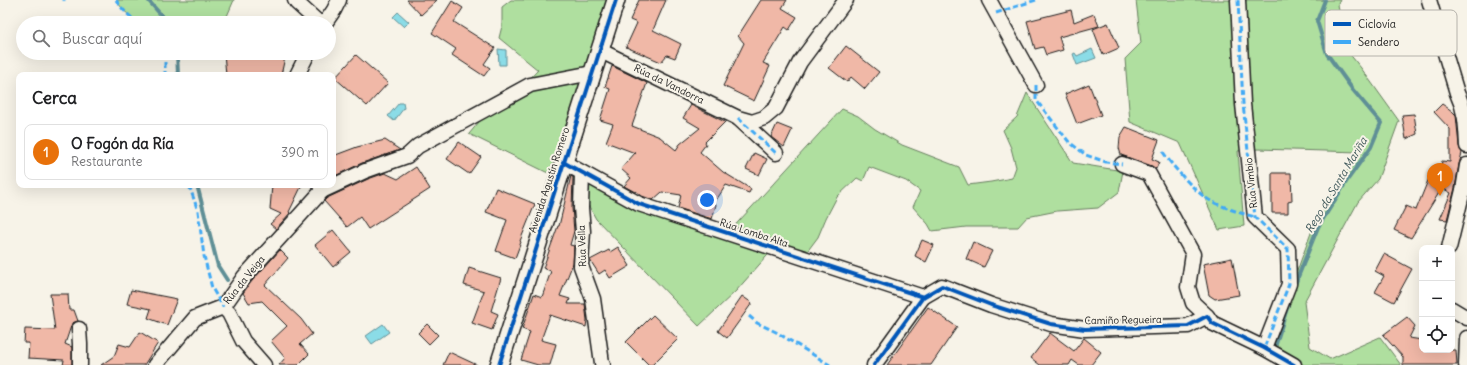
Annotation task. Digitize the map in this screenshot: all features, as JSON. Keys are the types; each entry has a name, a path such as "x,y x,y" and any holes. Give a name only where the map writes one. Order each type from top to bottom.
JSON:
{"street":[{"path":"296,0 297,3 311,16"},
{"path":"330,16 339,0"},
{"name":"Avenida Agustín Romero","path":"499,365 616,0"},
{"name":"Rúa da Vandorra","path":"600,50 738,118 752,122 764,118 776,108 800,62 846,0"},
{"path":"989,0 1036,85"},
{"name":"Rúa Vimbio","path":"1238,0 1243,104 1255,217 1288,249 1289,284 1264,348"},
{"path":"1429,0 1432,10"},
{"path":"1446,56 1457,93 1465,104 1467,146"},
{"path":"298,72 304,60"},
{"path":"336,183 407,156 418,146 530,85 592,74"},
{"name":"Rúa da Vandorra","path":"738,118 776,153"},
{"name":"Rúa Lomba Alta","path":"563,162 639,204 924,297"},
{"path":"1122,164 1149,174 1193,254 1188,287 1193,303 1212,323 1264,348 1294,365"},
{"path":"1450,245 1463,190 1467,165"},
{"name":"Rúa Vella","path":"582,172 580,208 582,231 581,266 593,299 603,365"},
{"name":"Rúa da Veiga","path":"156,365 195,318 223,307 244,277 322,188"},
{"name":"Camiño Regueira","path":"924,297 942,286 991,305 1051,324 1085,329 1188,326 1207,316"},
{"path":"874,365 924,297"},
{"path":"223,307 229,314 243,340 264,365"},
{"path":"1455,311 1467,318"},
{"path":"79,329 81,352 80,365"},
{"path":"1466,365 1467,338"}],"green space":[{"path":"116,0 234,0 227,16 130,16"},
{"path":"511,0 616,0 559,175 546,172 469,134 484,116 519,90 538,70 499,38 502,26 502,7"},
{"path":"1136,0 1340,0 1338,4 1339,10 1325,10 1325,56 1351,56 1399,121 1378,179 1358,202 1304,302 1310,347 1330,359 1380,337 1401,365 1294,365 1271,342 1315,222 1359,152 1258,149 1238,151 1244,226 1219,230 1180,143 1130,122 1125,59 1141,43"},
{"path":"1027,93 1073,163 1123,171 1119,192 1098,208 1057,211 1027,217 1018,227 966,227 932,231 928,224 913,207 920,191 906,181 869,167 863,181 857,178 837,197 818,237 803,257 774,248 736,291 699,326 596,219 575,181 570,179 574,168 639,204 728,233 842,109 858,116 875,129 902,145 959,167 968,185 1012,178 1016,167 1011,148 1003,130 1017,117"}],"water":[{"path":"398,12 409,22 404,27 393,17"},
{"path":"498,49 506,50 506,65 499,65"},
{"path":"1092,49 1096,58 1077,65 1073,54 1075,53 1077,56"},
{"path":"399,103 403,103 404,108 394,121 388,116"},
{"path":"383,324 389,332 372,344 366,336"}],"building":[{"path":"407,0 437,0 421,15"},
{"path":"639,0 666,0 653,30 681,44 675,58 667,55 661,62 626,47 637,23 630,20"},
{"path":"761,0 787,0 782,8 797,17 789,30 785,27 763,63 770,66 754,101 723,86 744,43 738,36"},
{"path":"452,1 463,8 454,22 495,48 484,64 490,68 484,76 452,55 456,49 432,33"},
{"path":"1071,10 1074,22 1094,14 1099,26 1059,37 1063,50 1046,55 1043,47 1035,49 1027,21"},
{"path":"1108,23 1119,48 1103,55 1093,29"},
{"path":"846,46 879,72 865,89 851,77 847,82 829,68"},
{"path":"356,55 388,83 367,106 336,79 336,77"},
{"path":"225,60 284,60 282,72 226,72"},
{"path":"612,66 647,83 632,126 660,137 676,150 680,144 700,128 683,118 691,105 725,122 705,142 706,144 700,152 723,172 751,189 749,193 726,185 715,202 716,205 712,219 678,208 681,195 662,192 653,200 624,186 631,178 621,169 635,153 606,142 613,124 600,120 610,89 605,87"},
{"path":"1089,84 1101,115 1077,124 1065,94"},
{"path":"1442,104 1456,115 1459,146 1462,153 1455,188 1447,220 1440,219 1451,193 1442,188 1411,238 1394,230 1406,206 1416,210 1431,173 1439,176 1442,161 1450,162 1450,129 1434,112"},
{"path":"1414,114 1417,134 1406,139 1402,115"},
{"path":"777,124 792,130 784,147 771,137"},
{"path":"1126,127 1159,140 1152,159 1159,162 1156,169 1152,166 1121,155 1119,148 1120,137"},
{"path":"385,140 400,150 362,163 336,176 336,155 357,147"},
{"path":"459,142 481,157 469,174 447,159"},
{"path":"754,153 767,159 759,175 746,169"},
{"path":"416,167 430,189 368,229 360,217 347,227 324,201 327,198 368,179 385,173 398,179"},
{"path":"1272,173 1291,173 1292,201 1288,202 1288,213 1272,213"},
{"path":"571,176 573,177 572,208 574,231 570,245 574,246 573,263 560,296 570,299 568,304 585,304 587,320 586,327 550,315 541,340 556,344 550,365 538,365 521,360 530,332 522,329 534,294 542,297 551,271 543,268 559,226"},
{"path":"272,188 301,188 289,212 290,213 276,229 270,224 281,214 270,209"},
{"path":"496,188 535,204 520,241 521,242 515,258 496,251 507,220 486,212"},
{"path":"333,230 351,252 333,267 315,245"},
{"path":"922,240 934,245 926,262 915,256"},
{"path":"973,242 992,251 984,267 966,259"},
{"path":"618,247 630,266 610,278 605,270 599,274 590,260"},
{"path":"280,250 288,258 265,285 301,319 312,334 300,344 309,354 298,365 279,365 285,358 271,341 287,326 262,301 249,303 243,293"},
{"path":"1384,254 1412,269 1394,302 1375,292 1384,276 1375,271"},
{"path":"1232,258 1239,295 1215,299 1209,295 1203,264"},
{"path":"469,268 501,278 491,311 498,314 492,330 472,323 484,291 464,285"},
{"path":"131,290 177,299 167,325 148,318 151,309 127,304"},
{"path":"50,294 68,294 69,310 74,310 78,321 72,323 65,344 72,347 72,365 63,365 64,360 28,358 29,343 24,343 25,329 55,330"},
{"path":"742,296 752,303 727,338 718,331"},
{"path":"928,307 957,327 931,365 887,365"},
{"path":"653,315 678,339 652,365 649,365 626,342"},
{"path":"1407,317 1415,326 1409,338 1419,340 1419,353 1455,353 1456,350 1457,365 1403,365 1403,357 1383,335"},
{"path":"427,324 438,335 429,344 418,333"},
{"path":"140,332 158,343 144,365 101,365 114,356 119,344 130,347"},
{"path":"1050,333 1074,351 1084,338 1101,352 1091,365 1079,365 1072,360 1069,365 1040,365 1031,358"},
{"path":"449,352 477,365 443,365"}],"waterway":[{"path":"148,0 162,16"},
{"name":"Rego da Santa Mariña","path":"1325,0 1317,21 1325,47"},
{"name":"Rego da Santa Mariña","path":"1294,287 1318,227 1348,179 1371,147 1381,123 1353,90 1328,56"},
{"path":"177,60 178,72"},
{"path":"198,188 218,266 227,280"},
{"name":"Rego da Santa Mariña","path":"1275,347 1288,305"}],"marked path":[{"path":"116,0 130,16"},
{"path":"996,13 1036,0"},
{"path":"1238,0 1243,104 1255,217 1288,249 1289,284 1264,348"},
{"path":"165,60 165,72"},
{"path":"1036,85 1036,100 1069,142 1086,155 1106,162 1122,164"},
{"path":"738,118 776,153"},
{"path":"1163,152 1185,179 1205,197 1227,208 1255,217"},
{"path":"190,188 198,211 204,256 212,288 223,307"},
{"path":"749,316 757,323 776,332 830,365"}],"cycle path":[{"path":"499,365 616,0"},
{"path":"563,162 639,204 923,297"},
{"path":"874,365 923,297 942,286 991,305 1051,324 1085,329 1188,326 1207,316 1212,323 1264,348 1294,365"}],"place":[{"name":"O Fogón da Ría","path":"1440,196"}]}
